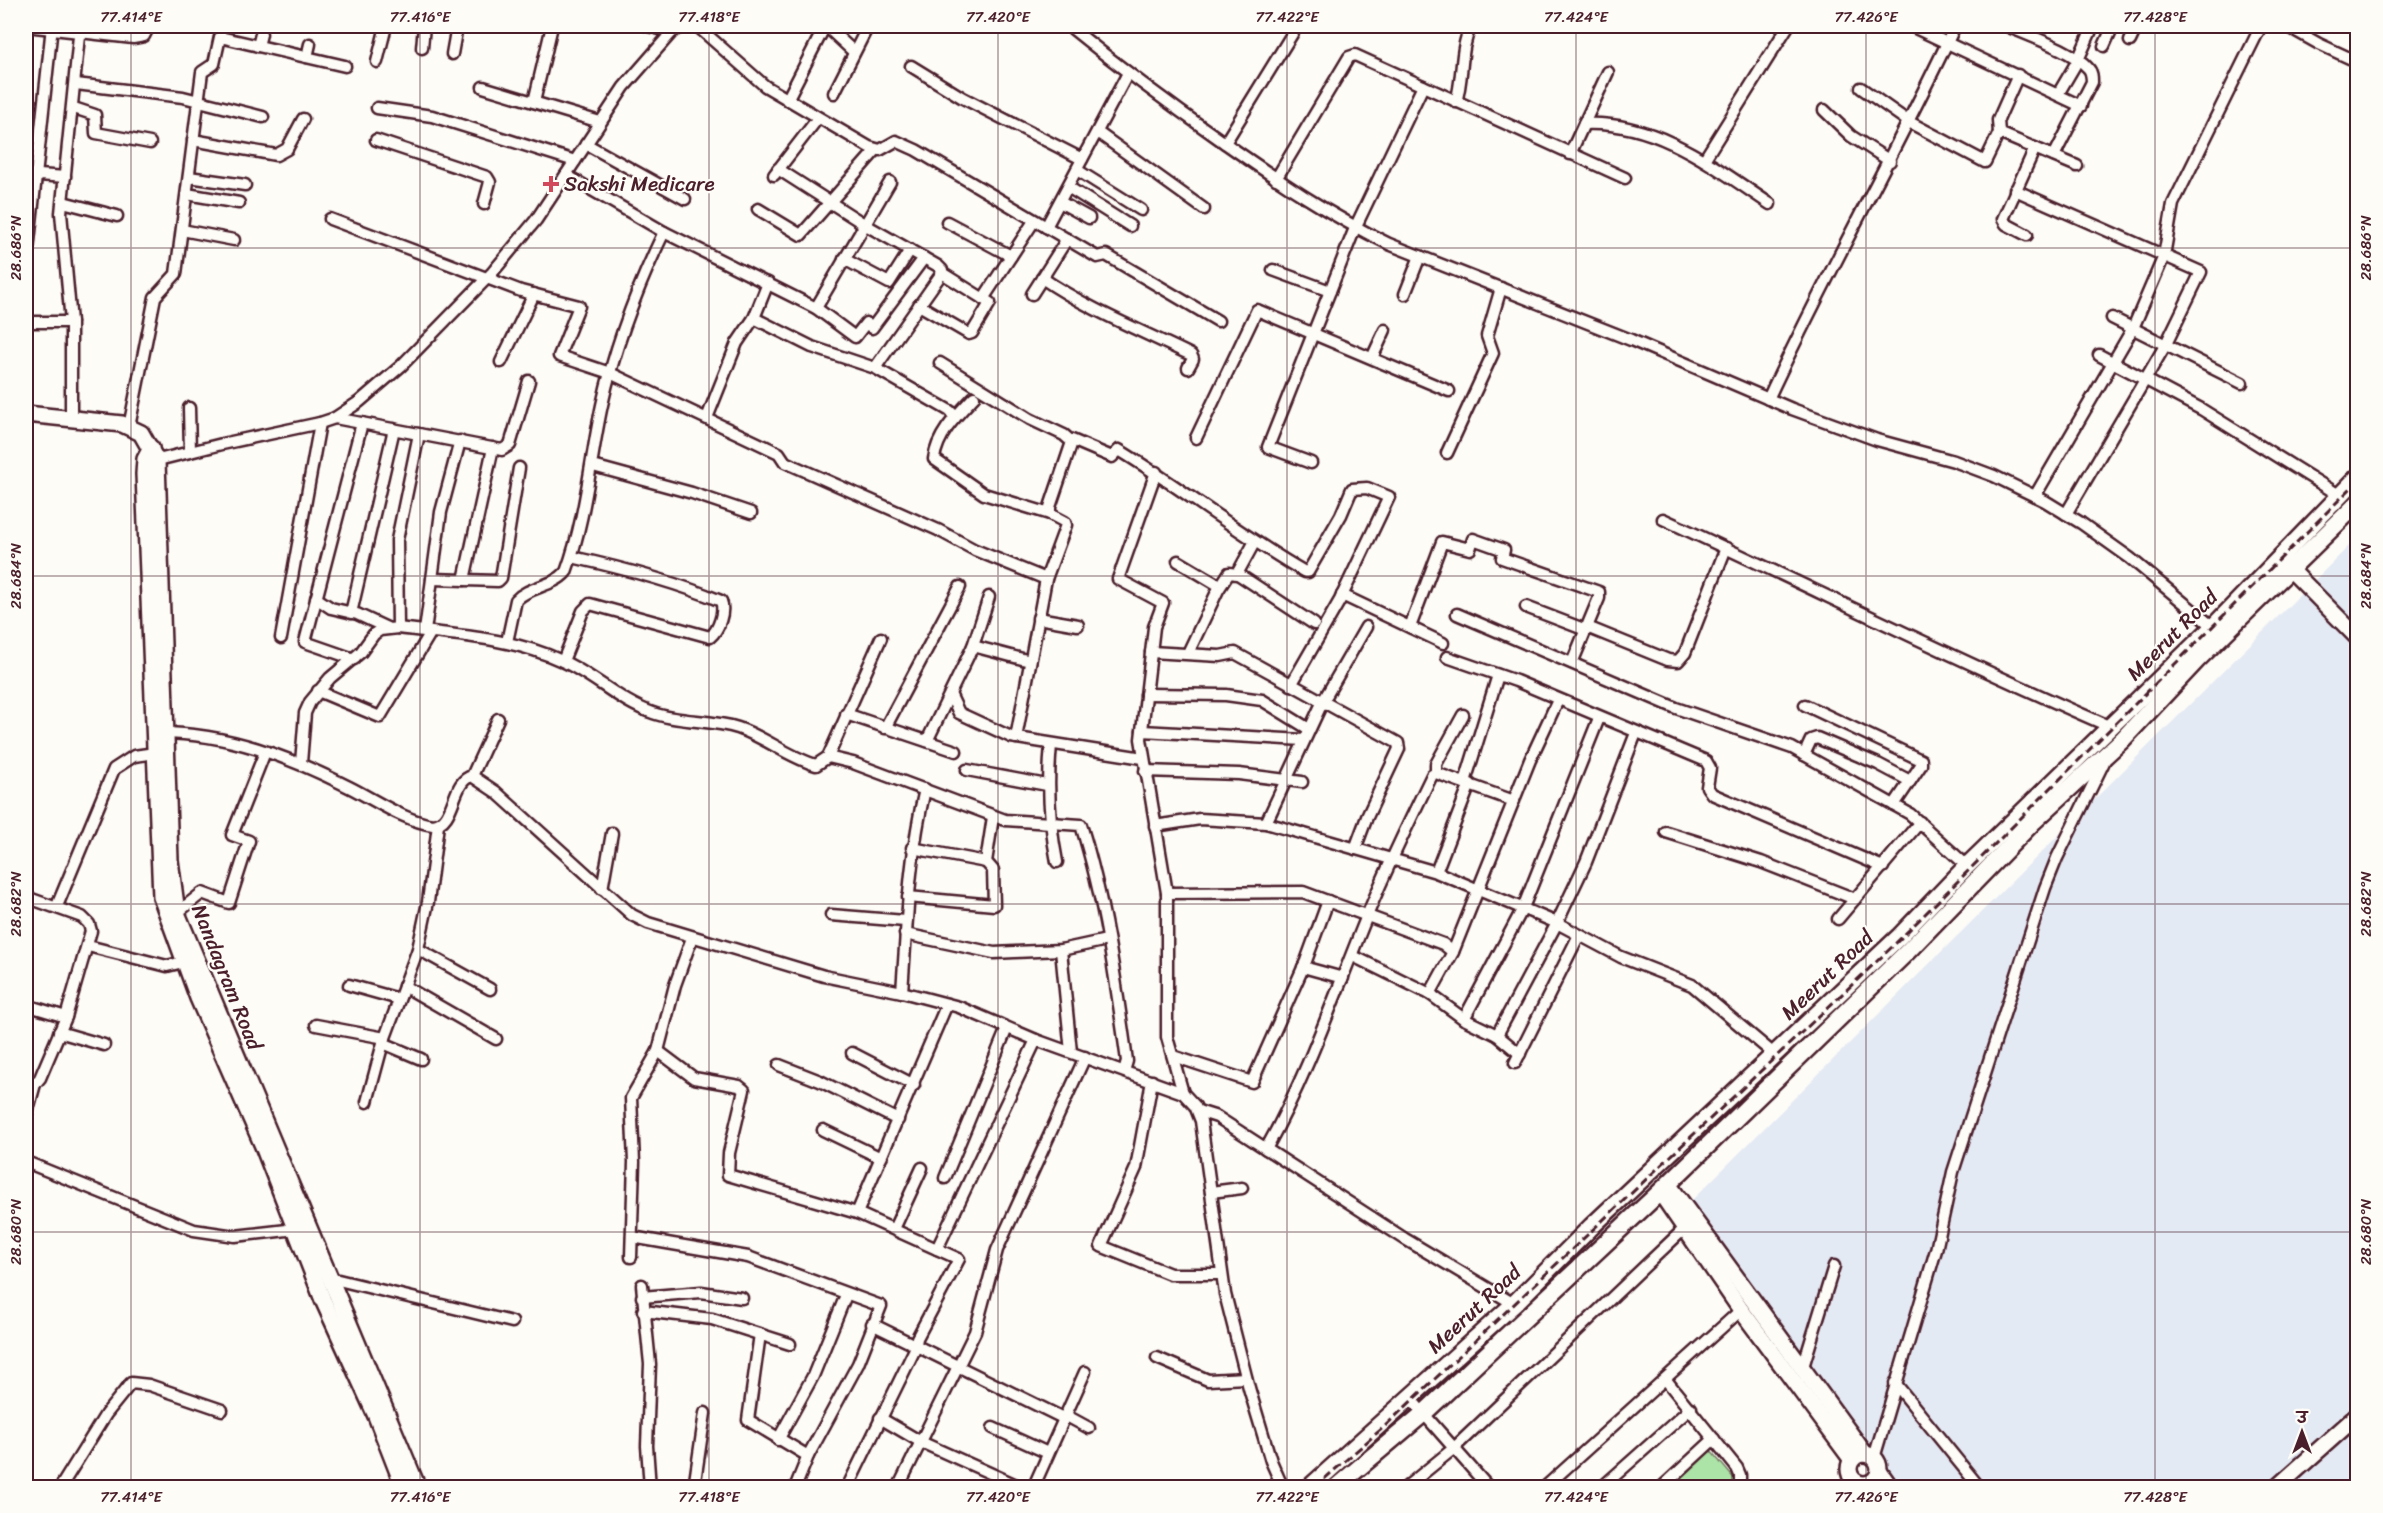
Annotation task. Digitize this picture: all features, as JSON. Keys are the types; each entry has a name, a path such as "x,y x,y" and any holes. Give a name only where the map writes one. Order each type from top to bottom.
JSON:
{"main road":[{"name":"Meerut Road","path":"1335,1488 1424,1413 1664,1188 1907,952 2034,821 2109,752 2197,660 2285,563 2339,495 2358,477"},
{"name":"Meerut Road","path":"1309,1488 1514,1304 1590,1228 1653,1172 1899,937 1967,866 2213,627 2285,563 2358,503"},
{"path":"1653,1172 1664,1188"}],"street":[{"path":"26,26 109,30 140,38 149,26"},
{"path":"377,62 386,26"},
{"path":"422,48 424,26"},
{"path":"452,54 457,26"},
{"path":"534,102 552,26"},
{"path":"648,26 672,32"},
{"path":"26,414 129,427 141,433 151,458 190,452 335,418 401,366 523,238 624,87 672,32 683,26"},
{"path":"697,26 765,86 818,118 876,150 883,149 892,142 902,143 1097,257 1107,255 1218,321"},
{"path":"787,100 825,26 854,52"},
{"path":"834,93 868,26"},
{"path":"1069,26 1128,73 1276,179 1355,228 1768,399 1877,440 1954,460 1994,476 2066,514 2130,558 2213,627"},
{"path":"1226,143 1297,26"},
{"path":"1456,102 1463,76 1463,48 1471,26"},
{"path":"1704,160 1788,26"},
{"path":"1911,26 2081,106"},
{"path":"1768,399 1859,215 1890,161 1955,26"},
{"path":"2007,26 2078,60 2092,74 2092,82 2081,106 2054,156"},
{"path":"2058,94 2078,60 2093,26"},
{"path":"2104,46 2113,26"},
{"path":"2130,41 2137,26"},
{"path":"2035,496 2133,328 2164,256 2172,204 2260,26"},
{"path":"2288,26 2358,62"},
{"path":"26,270 30,175 51,27"},
{"path":"71,419 71,322 62,227 80,28"},
{"path":"258,46 261,34"},
{"path":"129,427 155,297 176,274 202,72 214,64 220,37 345,66"},
{"path":"307,57 310,45"},
{"path":"1276,179 1352,55 1625,178"},
{"path":"911,66 963,98 1082,159"},
{"path":"1570,154 1608,72"},
{"path":"1046,227 1128,73"},
{"path":"1861,88 1909,122 1985,162 1999,132 1998,120 2018,75"},
{"path":"76,84 151,92 263,117"},
{"path":"1311,464 1268,447 1355,228 1423,86"},
{"path":"483,87 600,122"},
{"path":"74,108 95,115 96,133 150,143"},
{"path":"377,108 432,116 575,161"},
{"path":"1824,110 1851,136 1890,161"},
{"path":"818,118 776,172 941,268 942,273 990,303 972,333 919,305"},
{"path":"193,140 276,155 287,149 303,119"},
{"path":"1584,124 1604,123 1646,131 1704,160 1770,204"},
{"path":"1097,132 1204,209"},
{"path":"1999,132 2077,166"},
{"path":"376,140 488,177 490,182 484,204"},
{"path":"586,144 685,199"},
{"path":"2027,235 2006,224 2003,219 2035,148"},
{"path":"758,209 801,235 876,150"},
{"path":"1077,170 1141,210"},
{"path":"30,175 65,177"},
{"path":"566,175 664,232 816,308 855,337 866,323 872,328 924,258"},
{"path":"189,177 245,185"},
{"path":"816,308 890,182"},
{"path":"1068,187 1130,226"},
{"path":"2015,190 2201,272 2166,344 2066,514"},
{"path":"1106,210 1115,194"},
{"path":"187,195 239,203"},
{"path":"63,202 117,216"},
{"path":"1060,202 1089,218"},
{"path":"330,219 534,294 579,306 559,356 610,373 779,453 785,462 938,530 975,550 1046,579"},
{"path":"983,299 1034,221"},
{"path":"947,222 1011,256"},
{"path":"182,230 234,240"},
{"path":"507,642 516,600 521,595 560,578 566,572 572,557 593,466 610,373 636,291 664,232"},
{"path":"1032,294 1067,239"},
{"path":"844,259 889,283 910,250"},
{"path":"1406,294 1420,256"},
{"path":"1273,270 1330,291"},
{"path":"875,368 942,273"},
{"path":"894,275 906,284"},
{"path":"1042,278 1116,322 1136,327 1191,355 1193,359 1188,368"},
{"path":"707,418 737,344 754,318 768,282"},
{"path":"1447,453 1493,353 1487,336 1501,288"},
{"path":"501,362 534,294"},
{"path":"1196,438 1257,310 1449,391"},
{"path":"754,318 812,347 875,368 950,411 955,418"},
{"path":"2112,318 2242,383"},
{"path":"26,322 71,322"},
{"path":"1372,358 1385,330"},
{"path":"2099,355 2211,415 2339,495"},
{"path":"940,363 1030,419 1071,440 1112,457 1119,450 1155,472 1254,543 1308,572 1341,515 1352,489 1367,488 1389,497 1342,595 1290,685"},
{"path":"335,418 502,450 510,445 529,381"},
{"path":"974,397 955,418 935,447 934,459 984,494 1050,514 1066,524 1046,579 1016,738"},
{"path":"189,408 190,452"},
{"path":"281,638 320,423"},
{"path":"354,659 305,642 362,423"},
{"path":"351,613 394,429"},
{"path":"392,628 397,540 419,434"},
{"path":"1050,514 1071,440"},
{"path":"318,691 380,717 428,632 441,512 460,441"},
{"path":"464,580 493,448"},
{"name":"Nandagram Road","path":"151,458 160,733 161,897 273,1158 330,1278 404,1488"},
{"path":"593,466 692,493 751,513"},
{"path":"432,579 498,581 501,578 519,468"},
{"path":"1155,472 1118,579 1163,603 1156,619 1142,731 1143,758 1167,894 1169,956 1167,1024 1183,1093 1198,1111 1221,1274 1246,1378 1271,1461 1283,1488"},
{"path":"1664,519 2001,680 2111,727"},
{"path":"1410,627 1442,542 1470,549 1473,539 1504,550 1502,558 1599,592 1599,598 1572,663"},
{"path":"1237,574 1254,543"},
{"path":"1526,607 1668,660 1678,661 1685,653 1726,548"},
{"path":"563,661 583,611 590,604 710,637 717,630 723,606 721,601 678,586 621,568 572,557"},
{"path":"1178,561 1220,586"},
{"path":"2285,563 2358,638"},
{"path":"1188,653 1220,586 1229,573 1237,574 1314,624"},
{"path":"885,728 960,587"},
{"path":"1342,595 1443,643"},
{"path":"927,741 973,646 989,597"},
{"path":"316,598 331,608 392,628 507,642 563,661 600,681 626,701 652,713 687,722 735,727 816,765 828,757 880,638"},
{"path":"1457,614 1676,708 1804,755 1920,822 1967,866"},
{"path":"1038,618 1078,625"},
{"path":"1266,823 1322,703 1366,627"},
{"path":"301,764 305,712 318,691 354,659 374,634 392,628"},
{"path":"973,646 1030,661"},
{"path":"1151,652 1220,656 1235,653 1322,703 1394,739 1399,746 1355,849"},
{"path":"1447,657 1498,675 1706,761 1710,768 1707,787 1712,794 1883,867"},
{"path":"1436,872 1468,783 1498,675"},
{"path":"950,694 959,713 979,724 1016,738 1143,758"},
{"path":"1146,694 1226,695 1262,700 1276,706 1309,729"},
{"path":"1430,994 1453,952 1558,700"},
{"path":"1805,705 1919,758 1921,765 1894,805"},
{"path":"846,714 956,751"},
{"path":"1436,773 1436,764 1463,715"},
{"path":"1464,1019 1522,908 1599,718"},
{"path":"367,1102 384,1041 418,949 428,902 438,825 463,782 472,776 498,719"},
{"path":"1142,731 1304,740"},
{"path":"160,733 225,738 301,764 404,815 427,825 438,825"},
{"path":"1497,1035 1557,923 1586,862 1636,733"},
{"path":"1804,755 1810,740 1817,738 1878,764 1910,781"},
{"path":"1051,745 1047,785 1050,824 1057,862"},
{"path":"57,906 114,769 134,756 160,752"},
{"name":"Nandagram Road","path":"160,752 172,887 189,961"},
{"path":"177,913 202,892 229,903 249,841 232,835 265,752"},
{"path":"1866,1473 1936,1250 1953,1172 2045,888 2057,858 2109,752"},
{"path":"828,757 879,770 993,817 1050,824 1081,825 1099,887 1118,992 1127,1061 1124,1071"},
{"path":"967,770 1047,785"},
{"path":"1145,771 1239,774 1302,782"},
{"path":"1436,773 1514,801"},
{"path":"1266,1149 1282,1120 1353,956 1390,859 1432,775 1436,773"},
{"path":"472,776 496,792 632,915 648,924 824,976 947,1004 1036,1040 1183,1093"},
{"path":"902,992 904,921 912,848 926,789"},
{"path":"986,862 993,817"},
{"path":"1155,826 1200,819 1266,823 1436,872 1557,923 1621,957 1692,985 1775,1055"},
{"path":"1838,919 1920,822"},
{"path":"1666,832 1761,862 1855,899"},
{"path":"602,889 612,833"},
{"path":"908,897 994,905 993,870 986,862 912,848"},
{"path":"1167,894 1293,890 1443,944 1453,952"},
{"path":"26,897 57,906 82,917 89,924 88,946 66,1017 30,1084 26,1116"},
{"path":"1173,1056 1252,1082 1303,967 1328,901"},
{"path":"831,915 904,921"},
{"path":"905,934 994,953 1061,950 1107,940"},
{"path":"1353,956 1430,994 1464,1019 1497,1035 1518,1059 1579,935"},
{"path":"631,1257 634,1162 632,1098 658,1051 675,985 692,938"},
{"path":"88,946 167,966 189,961"},
{"path":"418,949 490,989"},
{"path":"1061,950 1071,1052"},
{"path":"1303,967 1343,978"},
{"path":"349,985 399,999"},
{"path":"404,986 496,1039"},
{"path":"857,1212 914,1085 947,1004"},
{"path":"26,1005 66,1017"},
{"path":"316,1025 384,1041 421,1059"},
{"path":"945,1178 1007,1028"},
{"path":"59,1032 104,1045"},
{"path":"937,1249 1036,1040"},
{"path":"658,1051 694,1078 739,1086 744,1090 729,1153 728,1175 857,1212 959,1259 847,1488"},
{"path":"852,1053 914,1085"},
{"path":"898,1488 975,1332 997,1250 1085,1057"},
{"path":"779,1065 820,1081 898,1120"},
{"path":"1152,1081 1136,1168 1101,1246 1170,1274 1221,1274"},
{"path":"1198,1111 1217,1117 1405,1239 1514,1304"},
{"path":"823,1130 880,1158"},
{"name":"Nandagram Road","path":"273,1158 296,1229 418,1488"},
{"path":"26,1162 194,1230 235,1236 296,1229"},
{"path":"894,1229 922,1168"},
{"path":"1211,1192 1242,1188"},
{"path":"1664,1188 1741,1310 1866,1473 1891,1488"},
{"path":"1682,1219 1802,1370 1866,1473"},
{"path":"1405,1488 1453,1449 1682,1219"},
{"path":"632,1237 748,1257 881,1306 858,1364 808,1456 795,1488"},
{"path":"1802,1370 1834,1266"},
{"path":"330,1278 512,1322"},
{"path":"642,1285 650,1364 647,1446 650,1488"},
{"path":"642,1297 701,1292 742,1298"},
{"path":"778,1440 813,1376 846,1295"},
{"path":"1544,1488 1741,1310"},
{"path":"643,1311 701,1316 790,1344"},
{"path":"872,1324 1089,1428"},
{"path":"760,1334 748,1420 808,1456"},
{"path":"1157,1358 1208,1380 1246,1378"},
{"path":"1033,1488 1085,1372"},
{"path":"1665,1380 1691,1408 1737,1468 1740,1475 1740,1488"},
{"path":"60,1488 106,1414 131,1383 149,1385 222,1410"},
{"path":"1895,1383 1980,1488"},
{"path":"1409,1397 1489,1488"},
{"path":"1601,1488 1691,1408"},
{"path":"694,1488 705,1413"},
{"path":"2276,1488 2358,1415"},
{"path":"880,1418 921,1442 1023,1488"},
{"path":"993,1428 1048,1453"},
{"path":"1661,1488 1714,1439"}],"shaded area":[{"path":"2357,538 2357,1487 1902,1487 1691,1201"}],"green space":[{"path":"1710,1450 1736,1481 1734,1487 1671,1488"}],"railway":[{"path":"1314,1488 1385,1426 1892,947 2358,481"}],"place":[{"name":"Sakshi Medicare","path":"551,184"}]}
